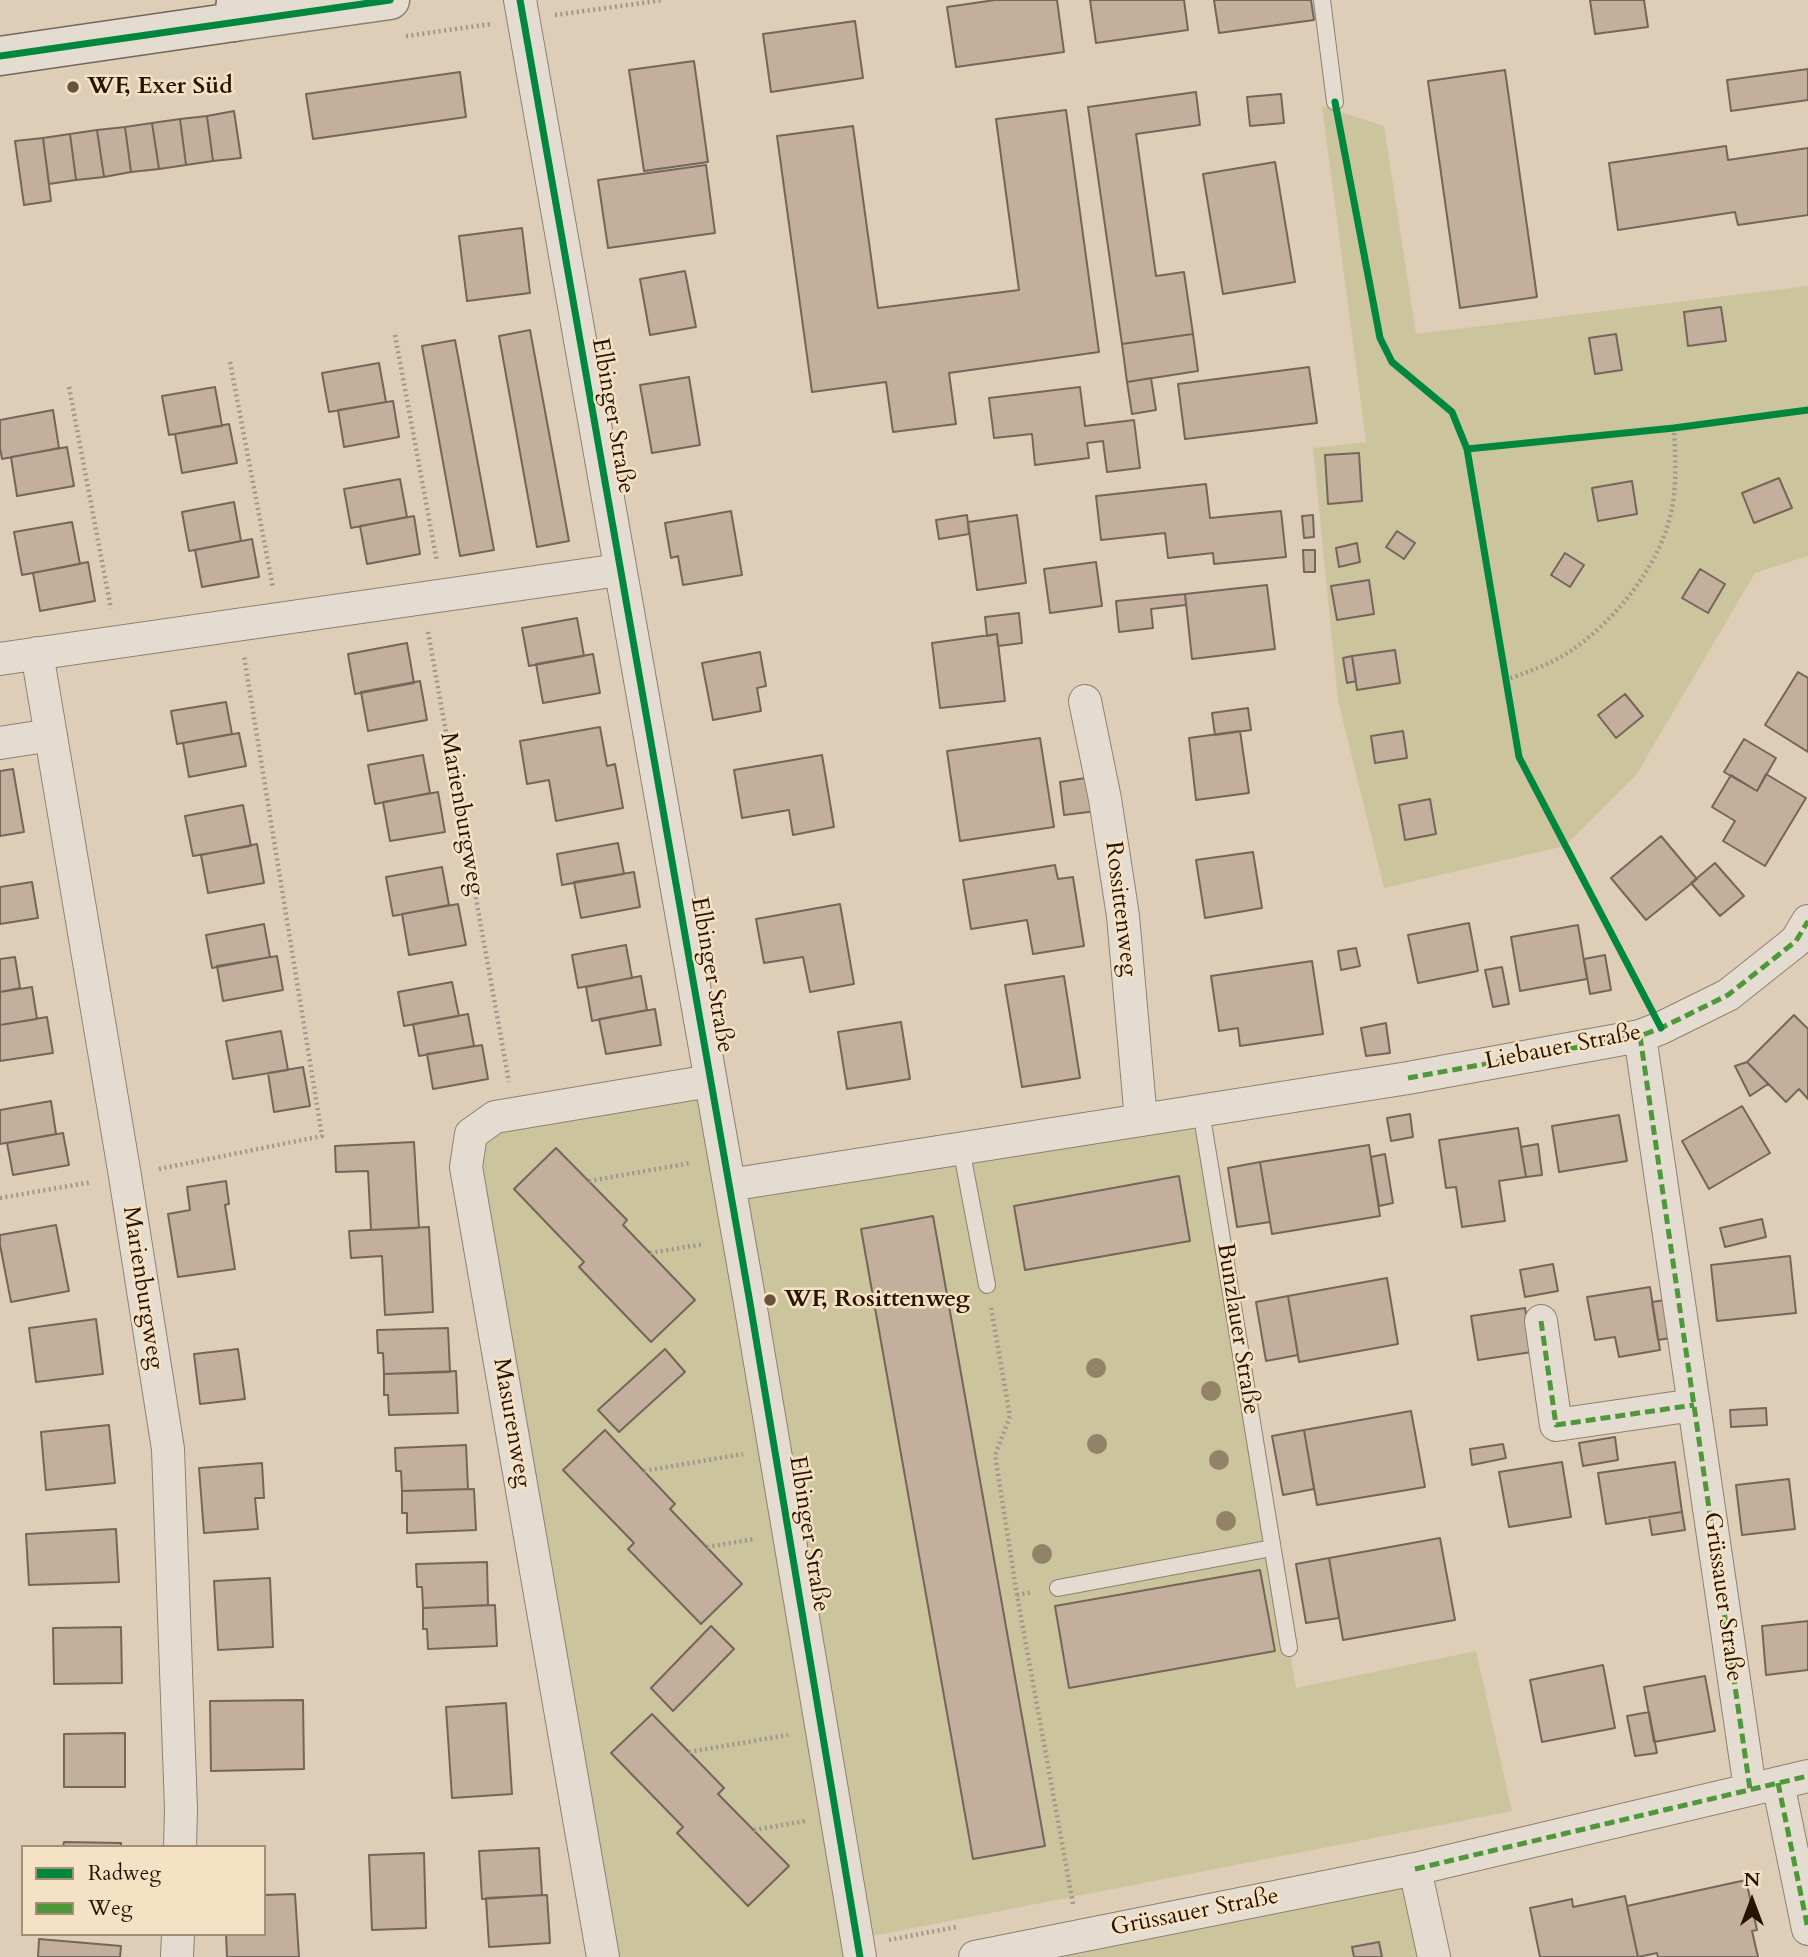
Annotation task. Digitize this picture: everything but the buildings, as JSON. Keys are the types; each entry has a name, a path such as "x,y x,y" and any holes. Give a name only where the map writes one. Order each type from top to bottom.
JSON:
{"main road":[{"path":"0,56 235,11 390,0"}],"street":[{"name":"Elbinger Straße","path":"520,0 738,1239 859,1957"},
{"path":"0,659 619,570"},
{"name":"Marienburgweg","path":"37,653 125,1176 167,1449 181,1809 180,1845"},
{"name":"Rossittenweg","path":"1085,701 1105,799 1123,916 1141,1120"},
{"path":"0,743 51,734"},
{"name":"Liebauer Straße","path":"1201,1111 1408,1078 1640,1036 1728,995 1796,941 1808,921"},
{"name":"Grüssauer Straße","path":"1640,1036 1694,1405 1808,1929"},
{"name":"Masurenweg","path":"603,1957 466,1167 471,1134 495,1117 710,1081"},
{"path":"726,1171 961,1148 1201,1111"},
{"path":"1541,1321 1556,1425 1694,1405"},
{"name":"Grüssauer Straße","path":"975,1957 1415,1869 1778,1783"},
{"path":"1415,1869 1434,1957"},
{"path":"177,1957 178,1936"}],"lane":[{"path":"1322,0 1335,102"},
{"name":"Bunzlauer Straße","path":"1201,1111 1289,1648"},
{"path":"961,1148 987,1285"},
{"path":"1058,1588 1272,1548"}],"path":[{"path":"230,362 279,619"},
{"path":"69,387 118,642"},
{"path":"1661,429 1687,426"},
{"path":"1505,680 1538,669 1568,653 1601,626 1641,582 1660,548 1673,506 1676,475 1674,428"},
{"path":"0,1198 322,1136 239,624"},
{"path":"1503,666 1508,692"},
{"path":"589,1181 726,1171"},
{"path":"650,1253 738,1239"},
{"path":"987,1285 1010,1416 995,1455 1017,1595 1073,1905"},
{"path":"644,1471 774,1449"},
{"path":"707,1547 788,1534"},
{"path":"689,1752 821,1730"},
{"path":"754,1830 835,1815"}],"shaded area":[{"path":"1322,106 1384,126 1416,334 1808,286 1808,556 1755,573 1636,775 1565,846 1384,888 1338,700 1313,448 1366,442"},
{"path":"710,1081 728,1184 1201,1111 1296,1688 1476,1651 1512,1811 857,1939 859,1957 603,1957 471,1134"},
{"path":"1415,1869 1433,1957 975,1957"}],"marked path":[{"path":"1408,1078 1640,1036 1661,1028 1728,995 1796,941 1808,921"},
{"path":"1640,1036 1750,1789"},
{"path":"1541,1321 1556,1425 1694,1405"},
{"path":"1415,1869 1808,1776"},
{"path":"1778,1783 1808,1929"}],"cycle path":[{"path":"0,56 390,0"},
{"path":"520,0 750,1303 860,1957"},
{"path":"1335,102 1380,338 1392,362 1452,412 1467,449 1674,428 1808,410"},
{"path":"1467,449 1519,757 1661,1028"}],"place":[{"name":"WF, Exer Süd","path":"73,87"},
{"name":"WF, Rosittenweg","path":"770,1300"}]}
